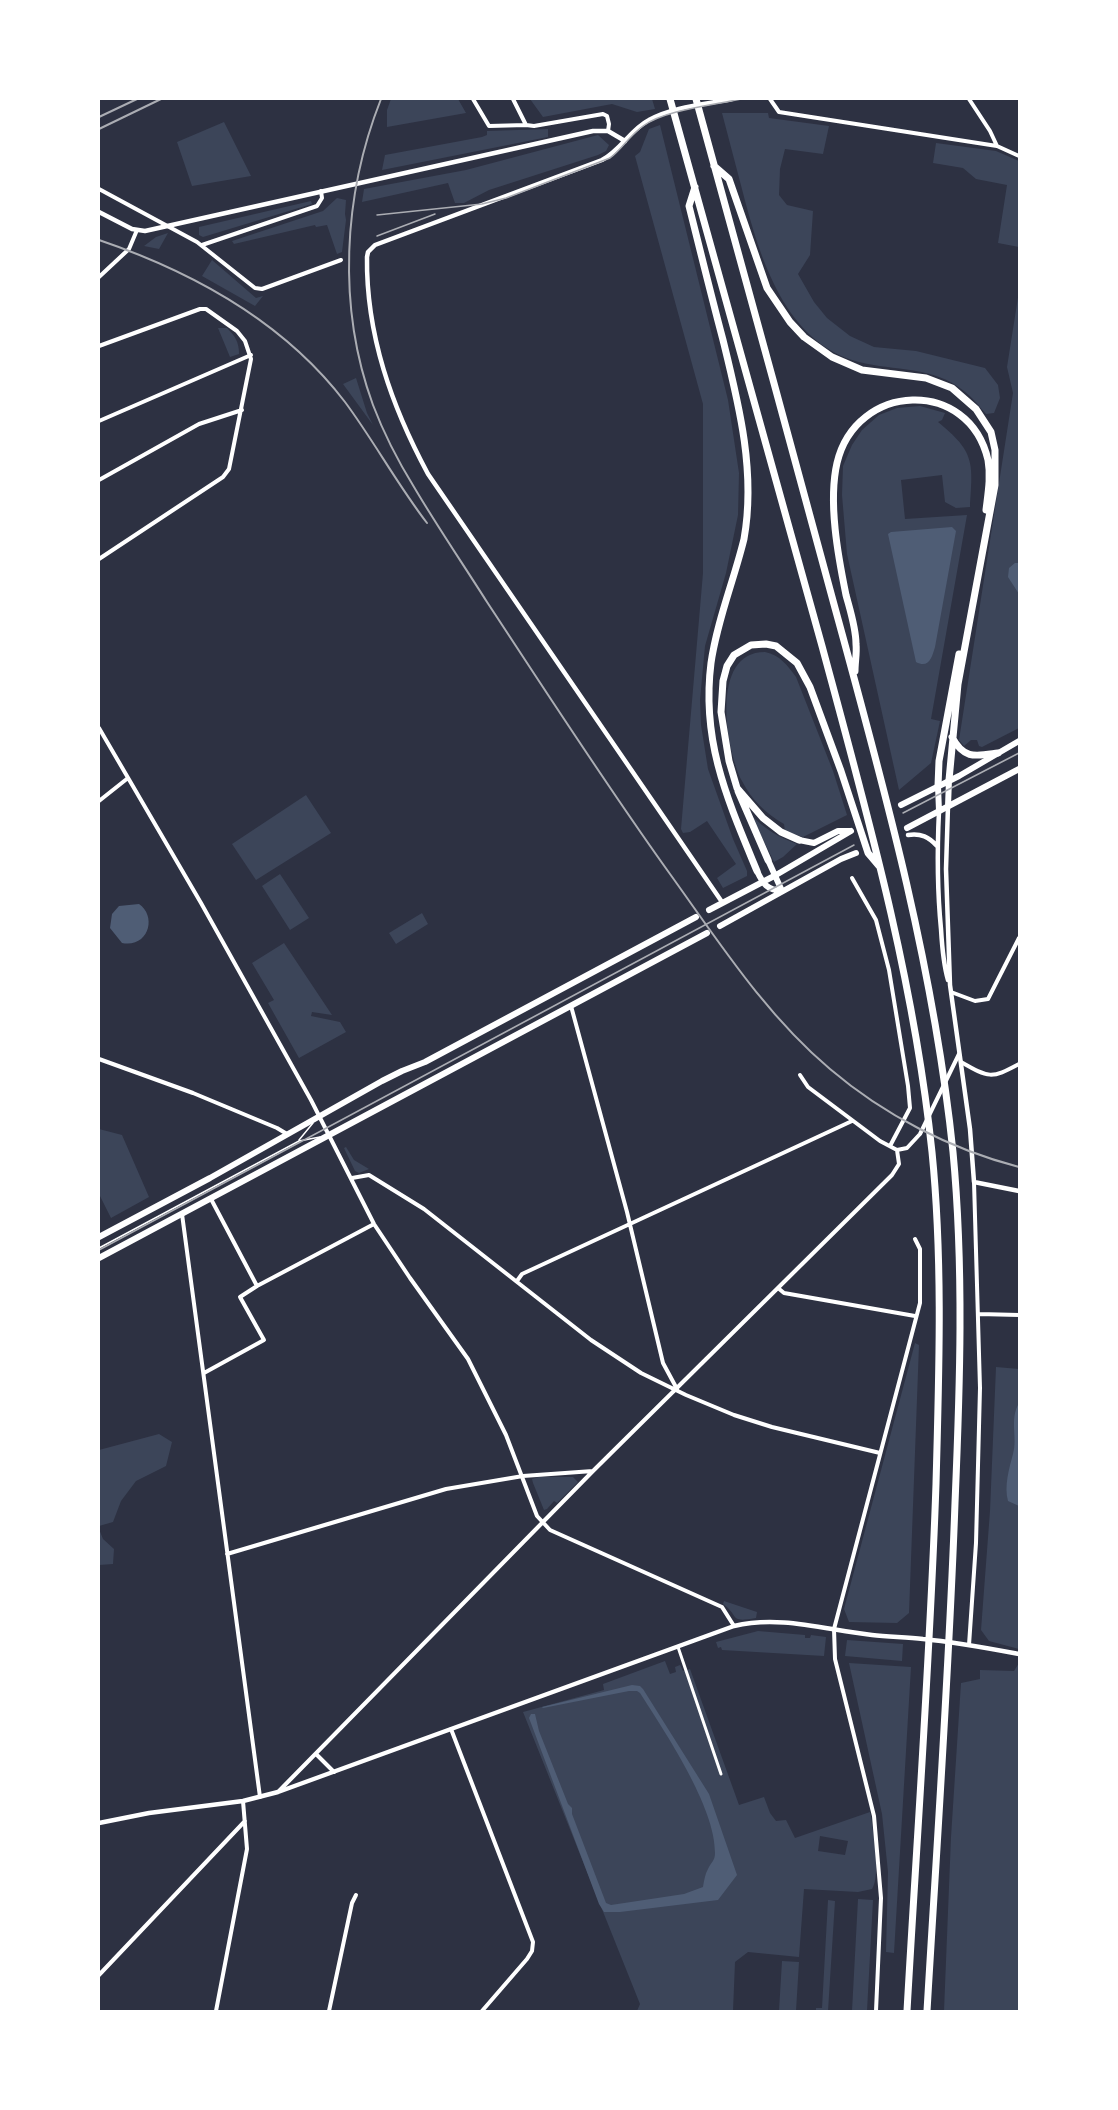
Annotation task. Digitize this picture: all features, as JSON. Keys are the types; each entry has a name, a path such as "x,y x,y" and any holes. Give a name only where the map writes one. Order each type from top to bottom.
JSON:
{"highway":[{"path":"670,99 881,868 904,967 919,1053 932,1152 939,1254 940,1346 933,1551 907,2011"},
{"path":"696,99 876,760 921,950 934,1019 952,1150 960,1253 961,1346 953,1556 927,2011"},
{"path":"714,166 729,179 767,288 790,322 804,337 832,357 862,370 926,378 952,388 976,409 991,432 995,450 995,485 958,684 950,780"},
{"path":"695,187 689,206 736,394 746,447 749,483 744,539 711,663 712,739 720,776 756,871"},
{"path":"855,680 856,642 843,580 834,509 837,463 851,431 864,417 879,407 894,402 910,399 928,400 942,405 966,421 978,435 984,447 990,475 986,511 939,761 938,786"},
{"path":"768,860 737,788 729,761 721,712 723,681 734,655 751,645 766,644 776,646 797,663 810,687 868,853 881,868"},
{"path":"952,737 958,748 968,754 980,756 998,753"},
{"path":"737,788 763,818 781,832 799,840"}],"main road":[{"path":"901,805 1019,741"},
{"path":"908,831 939,811 1019,769"},
{"path":"948,806 950,780"},
{"path":"938,786 939,811"},
{"path":"709,910 776,875 851,831 837,831 814,843 799,840"},
{"path":"720,926 856,853"},
{"path":"768,860 782,891"},
{"path":"756,871 762,882 771,890 782,891"},
{"path":"99,1238 320,1115 402,1071 425,1062 696,917"},
{"path":"99,1258 707,933"}],"street":[{"path":"473,99 489,126 534,126 603,114 607,116 608,131"},
{"path":"513,99 526,125"},
{"path":"722,902 428,474 400,418 387,383 370,308 367,257 368,252 375,245 597,162 617,151 639,126 650,119 667,113 732,99"},
{"path":"770,99 779,112 997,146 1019,156"},
{"path":"969,99 997,146"},
{"path":"99,212 137,230 150,230 593,131 608,131 625,141"},
{"path":"99,189 201,245 255,288 259,289 341,260"},
{"path":"201,245 317,206 322,198 321,191"},
{"path":"99,277 123,256 137,230"},
{"path":"99,346 206,309 237,331 245,340 251,355 229,469 223,477 99,559"},
{"path":"99,422 251,355"},
{"path":"99,480 199,424 242,410"},
{"path":"99,728 320,1115 374,1224 468,1359 506,1435 537,1516 550,1530 722,1607 734,1626"},
{"path":"99,801 128,778"},
{"path":"948,806 946,869 950,985 974,1182 979,1314 979,1467 969,1645"},
{"path":"939,811 936,846 937,891 944,968 950,985"},
{"path":"908,831 926,837 936,846"},
{"path":"852,878 876,920 889,970 908,1086 910,1108 890,1146"},
{"path":"951,992 970,1000 988,999 1019,939"},
{"path":"571,1006 630,1223 663,1363 677,1389"},
{"path":"800,1075 808,1087 897,1150 907,1148 920,1134 959,1054"},
{"path":"99,1059 193,1093 288,1134"},
{"path":"961,1062 984,1075 993,1076 1019,1064"},
{"path":"517,1281 522,1274 852,1120"},
{"path":"278,1792 593,1471 897,1170 900,1164 897,1150"},
{"path":"352,1178 369,1175 424,1209 591,1340 641,1373 734,1415 880,1454"},
{"path":"974,1182 1019,1191"},
{"path":"212,1198 257,1286"},
{"path":"182,1214 260,1797"},
{"path":"204,1373 264,1340 240,1297 374,1224"},
{"path":"876,2011 880,1898 874,1816 835,1659 834,1629 921,1296 920,1249 915,1239"},
{"path":"778,1288 784,1293 915,1316"},
{"path":"979,1314 1019,1315"},
{"path":"227,1554 446,1489 523,1476 593,1471"},
{"path":"99,1822 243,1801 278,1792 734,1626 764,1621 871,1635 920,1638 1019,1654"},
{"path":"678,1647 722,1774"},
{"path":"451,1729 531,1935 532,1948 527,1959 482,2011"},
{"path":"316,1754 334,1772"},
{"path":"216,2011 247,1849 243,1801"},
{"path":"99,1975 245,1821"},
{"path":"329,2011 352,1903 356,1895"}],"lane":[{"path":"299,1141 320,1115"},
{"path":"99,1248 299,1141 330,1135"}],"shaded area":[{"path":"391,99 458,99 466,113 387,127 387,110"},
{"path":"530,99 652,99 655,109 637,112 612,104 543,117"},
{"path":"722,113 768,113 769,118 829,126 823,154 785,149 780,169 779,195 787,205 813,211 810,255 798,274 814,302 827,318 850,336 874,347 916,351 985,368 998,385 1000,398 994,413 986,414 964,391 940,377 913,370 859,362 833,352 812,337 794,317 768,270 750,218"},
{"path":"224,122 251,176 192,186 177,142"},
{"path":"660,125 728,400 739,473 738,515 726,573 705,646 700,700 701,725 708,769 747,871 747,876 723,888 717,878 736,864 707,821 690,832 683,833 681,829 703,573 703,404 635,156 640,152 649,129"},
{"path":"548,129 548,137 382,170 385,155 482,137 487,135 487,131"},
{"path":"598,135 609,145 606,151 489,190 464,203 455,203 448,183 362,202 364,189 466,170"},
{"path":"936,143 996,151 1019,161 1019,247 998,243 1007,185 976,179 963,168 933,163"},
{"path":"337,198 346,200 342,252 337,254 327,225 316,227 315,225 234,244 232,241 323,211"},
{"path":"311,201 312,204 203,237 199,235 199,227"},
{"path":"168,233 159,249 144,246 156,237"},
{"path":"212,260 256,298 263,296 255,306 202,276"},
{"path":"1019,291 1019,728 982,747 979,746 977,740 971,740 964,746 959,740 1013,393 1007,367"},
{"path":"218,328 227,328 232,334 239,354 230,357"},
{"path":"356,378 367,413 373,425 343,384"},
{"path":"920,406 945,413 942,420 938,422 965,450 971,468 971,492 970,507 956,508 945,502 942,475 901,480 905,519 967,515 931,719 940,721 931,763 899,790 847,554 842,495 843,466 852,445 862,430 879,415 897,408"},
{"path":"952,527 956,531 935,647 929,661 920,664 916,662 888,534"},
{"path":"1019,563 1019,594 1008,577 1009,568"},
{"path":"765,652 779,658 796,677 833,771 847,815 803,837 785,831 784,824 771,816 754,800 742,781 731,748 726,705 729,685 736,668 747,656"},
{"path":"306,795 331,833 256,880 232,844"},
{"path":"751,815 772,832 797,844 774,862"},
{"path":"280,874 309,918 290,930 262,886"},
{"path":"139,904 148,916 147,930 139,941 122,943 110,928 112,914 119,906"},
{"path":"422,913 428,924 396,944 389,933"},
{"path":"284,943 332,1015 312,1012 311,1016 340,1022 346,1032 299,1058 268,1003 274,1000 252,963"},
{"path":"99,1129 122,1135 149,1197 111,1218 99,1194"},
{"path":"346,1147 354,1160 369,1169 359,1173 355,1171 344,1148"},
{"path":"915,1343 919,1345 909,1613 897,1623 849,1622 844,1609"},
{"path":"996,1367 1019,1369 1019,1649 989,1641 981,1630 990,1511"},
{"path":"1019,1403 1019,1506 1008,1501 1007,1489 1014,1448 1014,1422"},
{"path":"159,1434 172,1442 166,1466 136,1481 121,1501 113,1522 99,1526 99,1450"},
{"path":"573,1477 578,1482 557,1503 554,1501 544,1510 532,1479"},
{"path":"99,1529 103,1539 114,1549 113,1564 99,1565"},
{"path":"724,1601 757,1612 756,1618 738,1619 723,1604"},
{"path":"758,1631 805,1635 805,1638 810,1638 811,1635 826,1637 824,1656 718,1648 716,1642"},
{"path":"847,1640 903,1644 902,1661 845,1656"},
{"path":"665,1661 670,1674 676,1672 675,1667 680,1665 683,1671 690,1669 739,1805 764,1797 776,1821 786,1820 795,1838 870,1812 876,1865 875,1883 872,1889 858,1892 804,1889 799,1957 748,1952 735,1962 733,2011 637,2011 640,2004 523,1712 604,1690 603,1684","holes":["820,1836 848,1841 845,1855 818,1851"]},
{"path":"849,1663 911,1667 894,1953 886,1952 888,1872 882,1814"},
{"path":"1019,1663 1019,2011 944,2011 951,1837 961,1683 980,1679 980,1670 1014,1671"},
{"path":"632,1685 643,1689 709,1794 737,1875 718,1900 620,1912 604,1912 599,1904 529,1718 531,1714 535,1714 539,1731 568,1804 572,1808 572,1814 606,1903 611,1905 684,1894 703,1887 706,1873 715,1856 713,1835 698,1793 675,1749 640,1693 629,1691 542,1707"},
{"path":"858,1899 873,1900 867,2011 852,2011"},
{"path":"828,1900 835,1901 828,2011 816,2011 816,2008 822,2008"},
{"path":"782,1961 799,1962 796,2011 779,2011"}],"tram line":[{"path":"377,215 482,204 506,198 610,158 638,130 652,120 677,112 741,99"},
{"path":"377,236 435,214"},
{"path":"903,813 1019,753"},
{"path":"99,1250 854,845"}],"railway":[{"path":"99,117 137,99"},
{"path":"99,129 161,99"},
{"path":"381,99 368,136 352,212 349,251 350,290 361,368 373,405 408,477 487,602 623,807 725,951 784,1025 830,1069 895,1115 968,1151 1019,1167"},
{"path":"99,240 202,284 265,324 294,347 321,373 345,402 427,523"}]}
